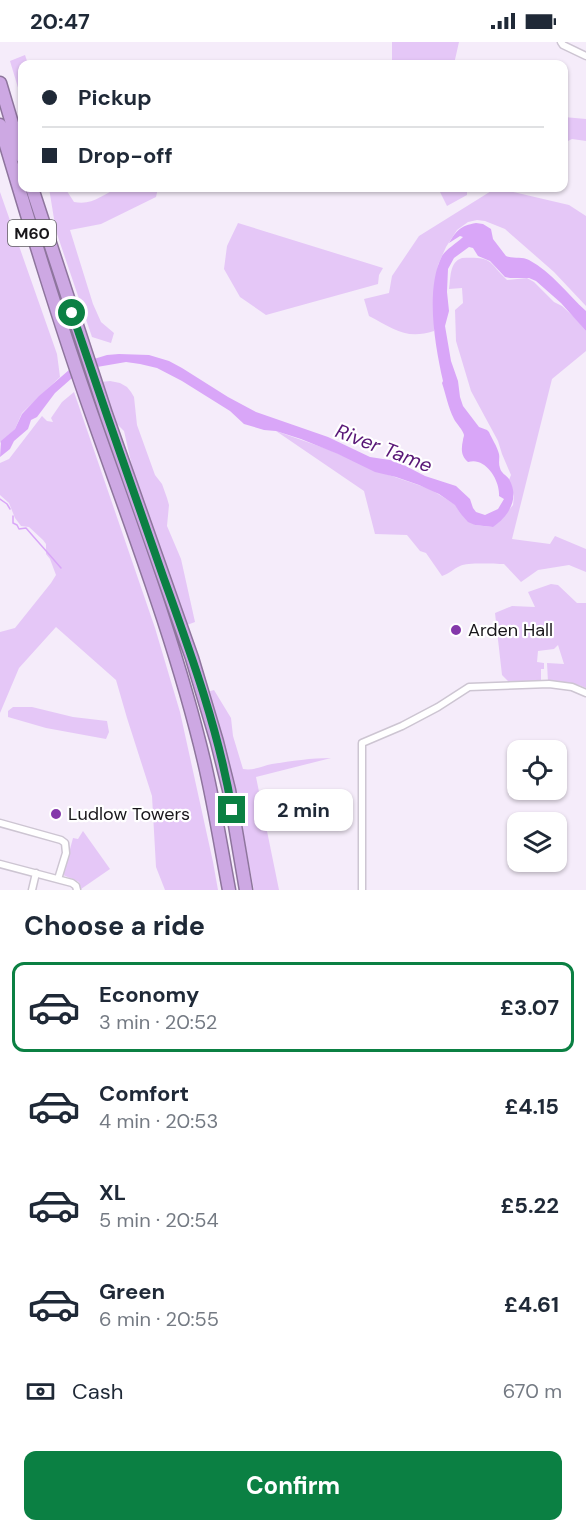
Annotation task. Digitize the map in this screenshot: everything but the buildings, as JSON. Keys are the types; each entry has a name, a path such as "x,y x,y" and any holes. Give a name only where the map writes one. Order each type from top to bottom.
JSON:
{"highway":[{"path":"0,83 18,144"},
{"name":"M60","path":"0,125 18,186"},
{"name":"M60","path":"20,192 66,341 135,534 183,684 212,793 229,890"},
{"name":"M60","path":"33,192 106,414 192,658 229,790 246,890"}],"street":[{"path":"561,42 586,56"},
{"path":"362,890 362,743 438,707 468,687 549,684 572,687 586,693"},
{"path":"0,823 65,843 66,853 58,879"},
{"path":"0,864 72,883 77,890"},
{"path":"32,890 36,873"}],"shaded area":[{"path":"392,42 459,42 455,60 392,60"},
{"path":"25,55 27,60 18,60 18,88 10,61"},
{"path":"568,117 586,119 586,141 572,139 568,141"},
{"path":"0,192 57,354 60,377 22,413 15,429 0,443"},
{"path":"50,192 68,192 74,202 81,203 92,201 109,192 157,192 156,197 101,224 70,230 93,304 101,322 114,333 111,343 92,337 56,231"},
{"path":"440,192 467,192 467,195 447,206"},
{"path":"490,192 513,192 569,205 586,216 586,306 554,272 505,229 477,220 468,222 457,230 438,265 435,283 434,331 416,334 400,332 369,316 364,299 389,293 392,276 419,236"},
{"path":"238,223 383,268 378,284 266,315 240,297 224,269 227,246"},
{"path":"476,223 491,229 493,239 506,256 526,259 537,265 586,311 586,331 561,303 536,281 529,278 505,277 490,261 478,256 473,248 469,247 454,258 448,269 449,311 445,326 460,397 463,406 479,427 489,432 498,451 502,473 509,479 512,486 511,506 504,518 493,527 468,522 455,505 439,494 419,485 375,472 301,439 244,424 230,411 182,381 157,368 126,362 97,367 72,378 55,393 37,417 31,420 28,429 0,457 1,441 15,429 22,414 69,370 107,355 149,355 169,361 256,412 328,437 370,457 396,461 425,476 456,486 470,499 476,512 485,515 498,509 504,499 499,496 494,476 483,464 476,461 468,462 463,455 464,435 452,414 442,383 433,318 434,285 442,256 463,237 460,236 449,243 457,232 463,227"},
{"path":"462,258 485,260 507,280 527,278 534,282 554,302 575,318 586,331 586,351 552,379 512,539 550,544 555,536 586,549 586,572 569,565 538,570 521,582 504,564 475,564 460,566 442,576 426,553 420,551 407,535 375,534 364,491 276,431 430,489 456,505 460,513 475,525 492,527 499,522 513,505 514,496 509,480 511,475 498,441 471,391 456,341 455,310 463,303 462,288 449,289 453,267"},
{"path":"110,381 127,387 134,397 137,425 155,475 162,484 167,498 169,505 167,526 181,559 195,622 187,625 136,484 124,431 113,420 101,382"},
{"path":"74,392 155,628 180,712 218,890 165,890 156,867 152,796 116,680 56,627 19,668 0,713 0,632 15,628 56,575 46,554 46,544 29,527 21,526 9,503 0,495 0,463 9,459 42,416 47,421 53,422 51,418 62,402"},
{"path":"551,584 558,585 577,603 586,603 586,688 579,685 548,682 547,663 564,664 558,645 554,649 538,651 537,662 544,663 544,669 541,669 541,681 509,682 502,675 495,613 512,606 535,607 528,592"},
{"path":"214,690 231,718 233,736 243,769 331,758 256,777 279,890 254,890 234,784 207,692"},
{"path":"13,707 32,707 73,717 107,721 109,732 106,739 46,728 8,717 8,711"},
{"path":"83,831 110,869 81,889 79,882 63,875 73,838 78,839"}],"waterway":[{"path":"0,499 10,509"},
{"path":"13,516 13,523 19,529 26,528 61,568"}],"place":[{"name":"Arden Hall","path":"456,630"},
{"name":"Ludlow Towers","path":"56,814"}],"route":[{"path":"72,313 192,658 217,741 232,810"}],"water label":[{"name":"River Tame","path":"384,448"}]}
